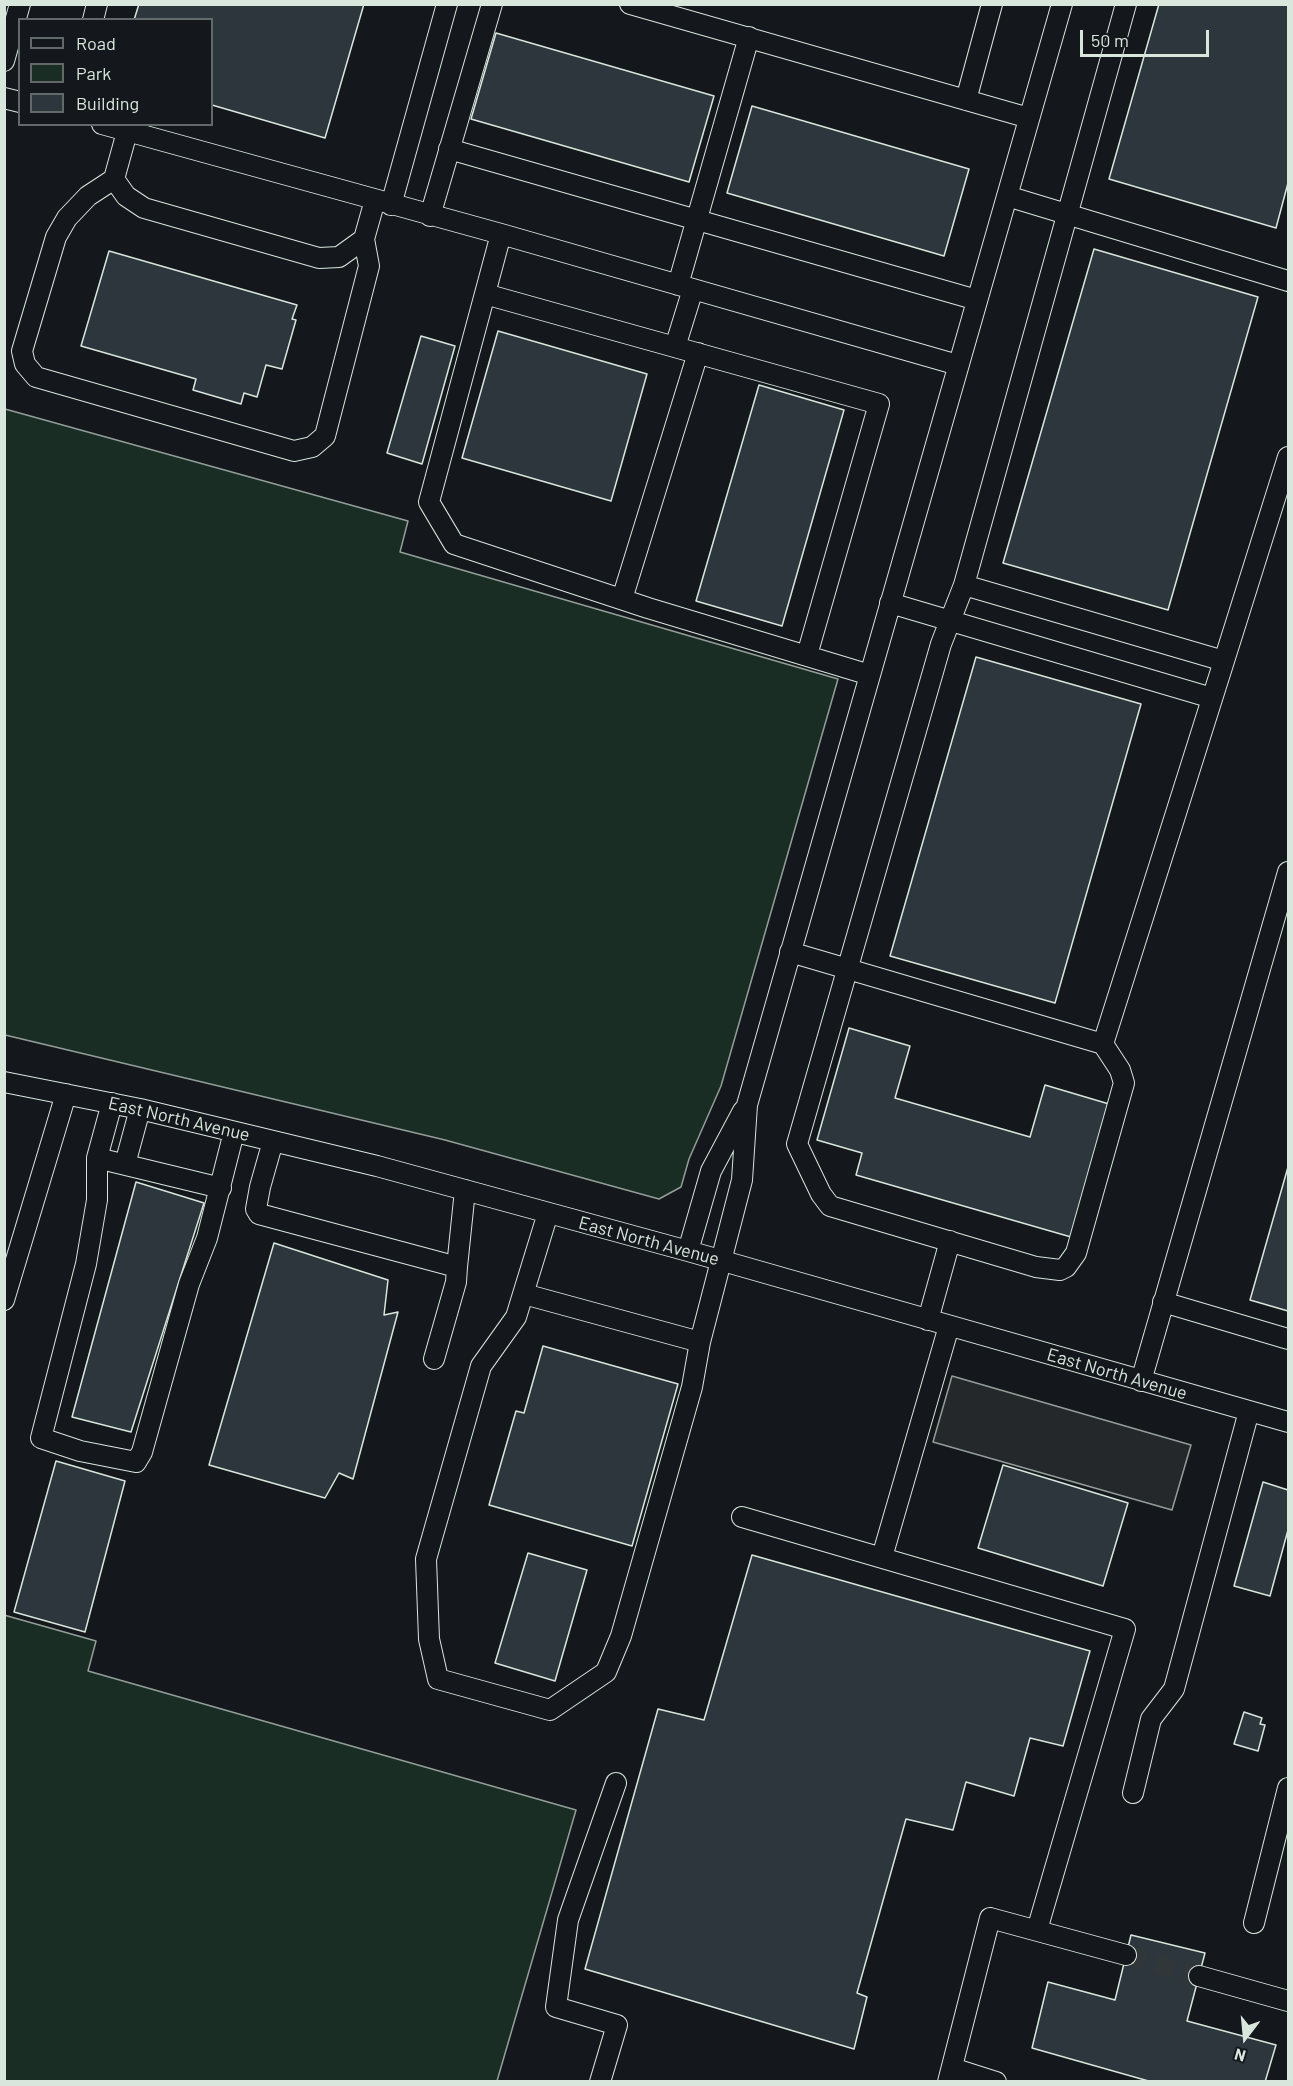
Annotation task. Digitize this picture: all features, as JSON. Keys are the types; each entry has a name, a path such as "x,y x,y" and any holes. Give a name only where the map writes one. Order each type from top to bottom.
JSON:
{"street":[{"path":"4,61 20,4"},
{"path":"114,179 126,196 144,208 319,258 339,257 364,239 383,202 447,4"},
{"path":"430,216 492,4"},
{"path":"630,4 1029,118"},
{"path":"966,100 992,4"},
{"path":"548,1213 516,1317 481,1366 426,1559 429,1639 438,1679 550,1710 606,1672 621,1636 689,1398 700,1342 742,1180 747,1105 1062,4"},
{"path":"790,952 847,969 1103,1044 1120,1070 1124,1083 1080,1242 1070,1262 1059,1270 1036,1267 830,1206 821,1194 797,1144 847,969 941,644 952,621 964,585 1126,4"},
{"path":"675,347 697,221 749,37"},
{"path":"108,126 501,234 958,365"},
{"path":"127,132 114,179 88,196 67,218 56,237 22,351 26,364 36,377 294,451 312,447 325,436 369,266 364,239"},
{"path":"449,149 977,300"},
{"path":"1007,196 1288,281"},
{"path":"501,234 429,502 436,518 454,544 622,599 870,675"},
{"path":"485,294 879,404 807,655"},
{"path":"622,599 698,353"},
{"path":"1103,1044 1288,457"},
{"path":"964,585 1224,661"},
{"path":"890,603 1212,698"},
{"path":"1141,1381 1288,872"},
{"name":"East North Avenue","path":"4,1082 140,1109 465,1190 721,1260 1288,1422"},
{"path":"4,1300 66,1094"},
{"path":"112,1103 97,1158 97,1200 86,1264 41,1438 80,1451 136,1462 142,1452 189,1284 207,1238 234,1132"},
{"path":"688,1251 711,1171 747,1105"},
{"path":"125,1164 140,1109"},
{"path":"273,1141 260,1187 256,1209 259,1214 457,1267"},
{"path":"97,1158 221,1188"},
{"path":"434,1359 456,1282 465,1190"},
{"path":"928,1320 950,1241"},
{"path":"524,1294 700,1342"},
{"path":"1163,1302 1288,1339"},
{"path":"882,1557 949,1326"},
{"path":"1133,1793 1151,1719 1174,1689 1249,1411"},
{"path":"742,1517 1125,1629 1037,1930"},
{"path":"600,2082 617,2025 556,2007 568,1920 616,1783"},
{"path":"1254,1923 1288,1788"},
{"path":"996,2082 950,2075 990,1918 1126,1955"},
{"path":"1199,1976 1288,2001"}],"green space":[{"path":"5,409 408,521 400,552 838,679 721,1086 689,1159 681,1187 659,1199 445,1140 5,1035"},
{"path":"4,1615 96,1641 88,1671 576,1810 497,2081 5,2081"}],"shaded area":[{"path":"952,1376 1191,1445 1172,1510 933,1442"}],"building":[{"path":"139,4 364,4 325,138 213,105 213,18 135,18"},
{"path":"1159,4 1288,4 1288,183 1276,228 1109,179"},
{"path":"496,33 714,96 689,182 471,119"},
{"path":"752,106 969,169 944,256 727,193"},
{"path":"1094,249 1258,297 1168,610 1003,563"},
{"path":"109,251 297,305 292,319 296,320 282,369 266,365 257,397 244,393 241,404 193,390 196,379 81,346"},
{"path":"498,331 647,374 611,501 462,458"},
{"path":"421,336 455,346 422,464 387,453"},
{"path":"759,385 844,410 782,626 696,601"},
{"path":"976,657 1141,704 1055,1003 890,956"},
{"path":"849,1028 910,1046 895,1098 1030,1137 1045,1085 1109,1104 1071,1237 856,1175 862,1153 817,1140"},
{"path":"1288,1167 1288,1311 1250,1300"},
{"path":"136,1182 204,1203 131,1432 72,1417"},
{"path":"274,1243 388,1280 384,1315 398,1312 353,1479 339,1473 325,1498 209,1465"},
{"path":"543,1346 678,1384 632,1546 489,1505 516,1411 524,1413"},
{"path":"56,1461 125,1481 85,1632 14,1612"},
{"path":"1003,1465 1128,1503 1103,1586 978,1548"},
{"path":"1263,1482 1288,1490 1288,1530 1270,1596 1234,1586"},
{"path":"528,1553 587,1570 555,1681 495,1663"},
{"path":"752,1555 1090,1651 1063,1746 1030,1738 1014,1796 966,1782 953,1830 906,1819 857,1993 867,1997 854,2049 585,1969 658,1709 704,1720"},
{"path":"1244,1712 1262,1718 1260,1724 1265,1725 1258,1751 1234,1744"},
{"path":"1131,1935 1205,1953 1187,2021 1276,2045 1265,2082 1152,2082 1032,2048 1048,1982 1115,2000"}],"tunnel":[{"path":"1126,1955 1199,1976"}]}
